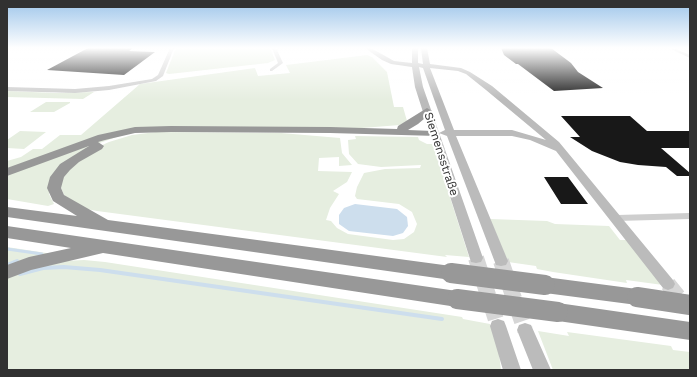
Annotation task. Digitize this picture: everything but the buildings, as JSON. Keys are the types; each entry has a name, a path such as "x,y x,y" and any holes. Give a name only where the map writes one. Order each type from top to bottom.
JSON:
{"highway":[{"path":"390,131 402,128 414,122 427,111"},
{"path":"402,128 432,131"},
{"path":"106,226 58,198 54,188 57,177 65,167 86,151 113,139 146,130"},
{"path":"7,172 102,137 126,131 432,131"},
{"path":"7,212 690,305"},
{"path":"7,232 457,299 690,331"},
{"path":"7,272 36,262 108,246"}],"main road":[{"path":"408,66 416,67 423,66"},
{"name":"Siemensstraße","path":"426,66 436,97 500,261"},
{"name":"Siemensstraße","path":"430,66 464,71 499,96 535,126 562,151 617,218 668,284"},
{"name":"Siemensstraße","path":"416,67 432,131 476,258"},
{"path":"533,138 536,132 535,126"},
{"path":"432,131 450,133"},
{"name":"Siemensstraße","path":"450,133 502,133 533,138 562,151"},
{"path":"498,326 512,370"},
{"path":"526,330 542,370"}],"street":[{"path":"7,89 76,91 128,85 154,80 160,76 164,66"},
{"path":"272,70 278,66"},
{"path":"617,218 690,216"}],"shaded area":[{"path":"169,66 245,66 169,74 166,73"},
{"path":"286,66 381,66 387,72 394,107 403,107 407,121 400,125 362,128 140,127 109,133 7,170 7,161 21,157 33,149 42,149 60,135 81,135 140,84 255,68 258,76 290,73"},
{"path":"7,91 56,93 94,92 83,99 7,97"},
{"path":"46,102 70,103 54,112 30,112"},
{"path":"20,131 46,132 24,149 7,148 7,140"},
{"path":"156,132 281,133 340,138 342,153 352,165 339,166 339,157 319,158 318,171 352,172 347,182 333,191 339,194 330,208 326,220 331,221 337,228 348,234 393,240 404,239 414,232 417,224 412,212 399,204 357,199 355,196 357,187 364,173 385,169 420,168 421,165 381,167 358,164 349,154 348,140 356,139 355,136 418,137 419,140 427,144 432,144 434,147 469,257 445,255 447,257 97,211 87,209 65,197 61,188 61,181 71,166 98,147 109,142 132,135"},
{"path":"125,134 91,146 50,184 49,194 54,204 48,206 7,199 7,175 86,144"},
{"path":"490,219 547,221 555,224 609,226 620,240 629,240 663,285 626,280 627,283 553,272 537,269 536,266 508,262"},
{"path":"7,247 53,254 7,269"},
{"path":"84,260 462,317 463,319 490,324 499,354 501,370 7,370 7,275 66,261"},
{"path":"538,331 569,336 567,332 671,346 673,350 690,352 690,370 553,370"}],"water":[{"path":"355,204 397,209 407,217 408,226 403,233 393,236 349,231 339,224 339,215 344,208"}],"waterway":[{"path":"7,249 42,254"},
{"path":"7,265 17,261"},
{"path":"20,274 43,268 64,267 100,270 442,319"}],"tunnel":[{"path":"476,258 498,326"},
{"path":"501,261 525,330"},
{"path":"668,284 685,305"}]}
